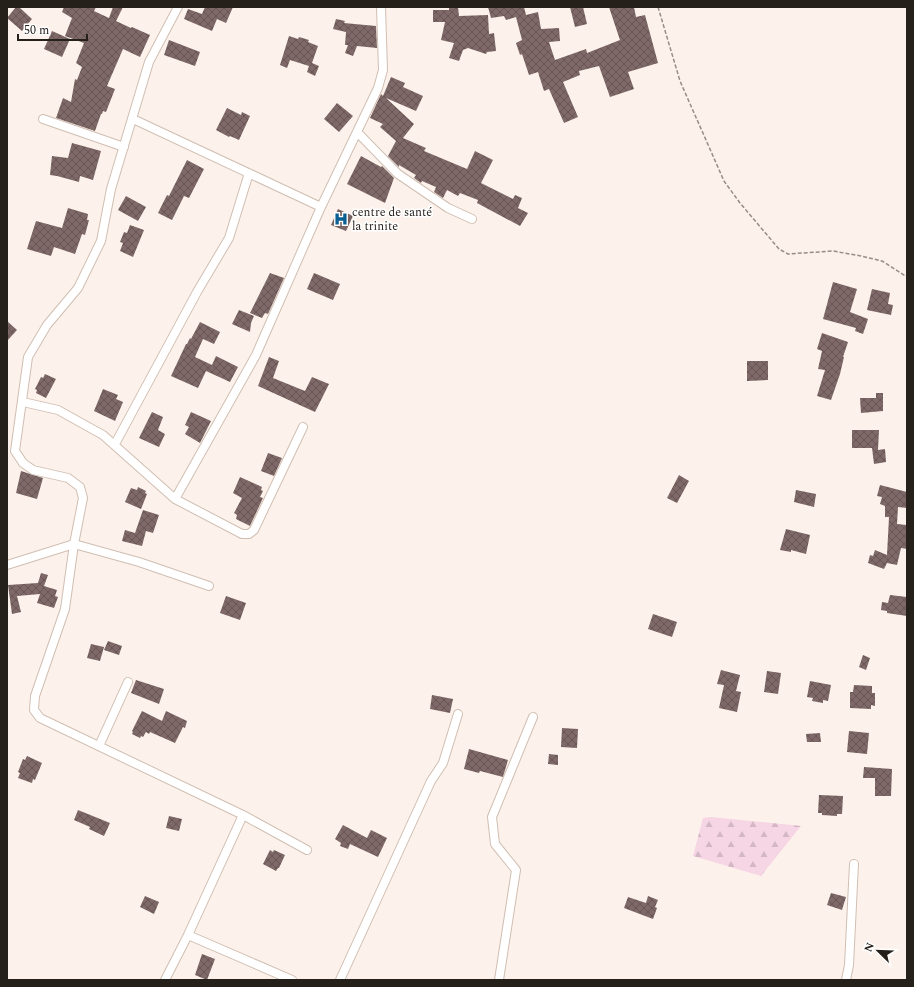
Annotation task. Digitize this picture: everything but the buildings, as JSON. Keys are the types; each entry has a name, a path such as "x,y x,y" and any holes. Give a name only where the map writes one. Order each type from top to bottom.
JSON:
{"street":[{"path":"178,7 149,62 111,190 101,242 78,288 47,326 28,357 23,402 15,451 23,463 33,470 68,478 80,487 83,498 74,544 65,609 35,696 34,710 40,718 242,815 307,850"},
{"path":"175,498 256,356 321,207 378,88 384,70 380,7"},
{"path":"43,119 124,147"},
{"path":"132,119 321,207"},
{"path":"357,132 398,174 448,208 472,219"},
{"path":"115,444 197,292 229,238 249,174"},
{"path":"23,402 58,410 104,435 175,498 242,534 249,534 254,530 303,427"},
{"path":"7,565 74,544 139,562 209,586"},
{"path":"99,746 128,682"},
{"path":"340,980 431,781 442,763 458,714"},
{"path":"499,980 516,870 496,844 492,817 533,717"},
{"path":"165,980 188,935 242,815"},
{"path":"846,980 849,965 854,864"},
{"path":"188,935 292,980"}],"path":[{"path":"658,7 680,81 724,181 740,203 779,249 788,254 833,251 861,256 882,261 907,277"}],"green space":[{"path":"711,817 801,826 761,876 693,856 703,818"}],"place":[{"name":"centre de santé la trinite","path":"341,219"}]}
